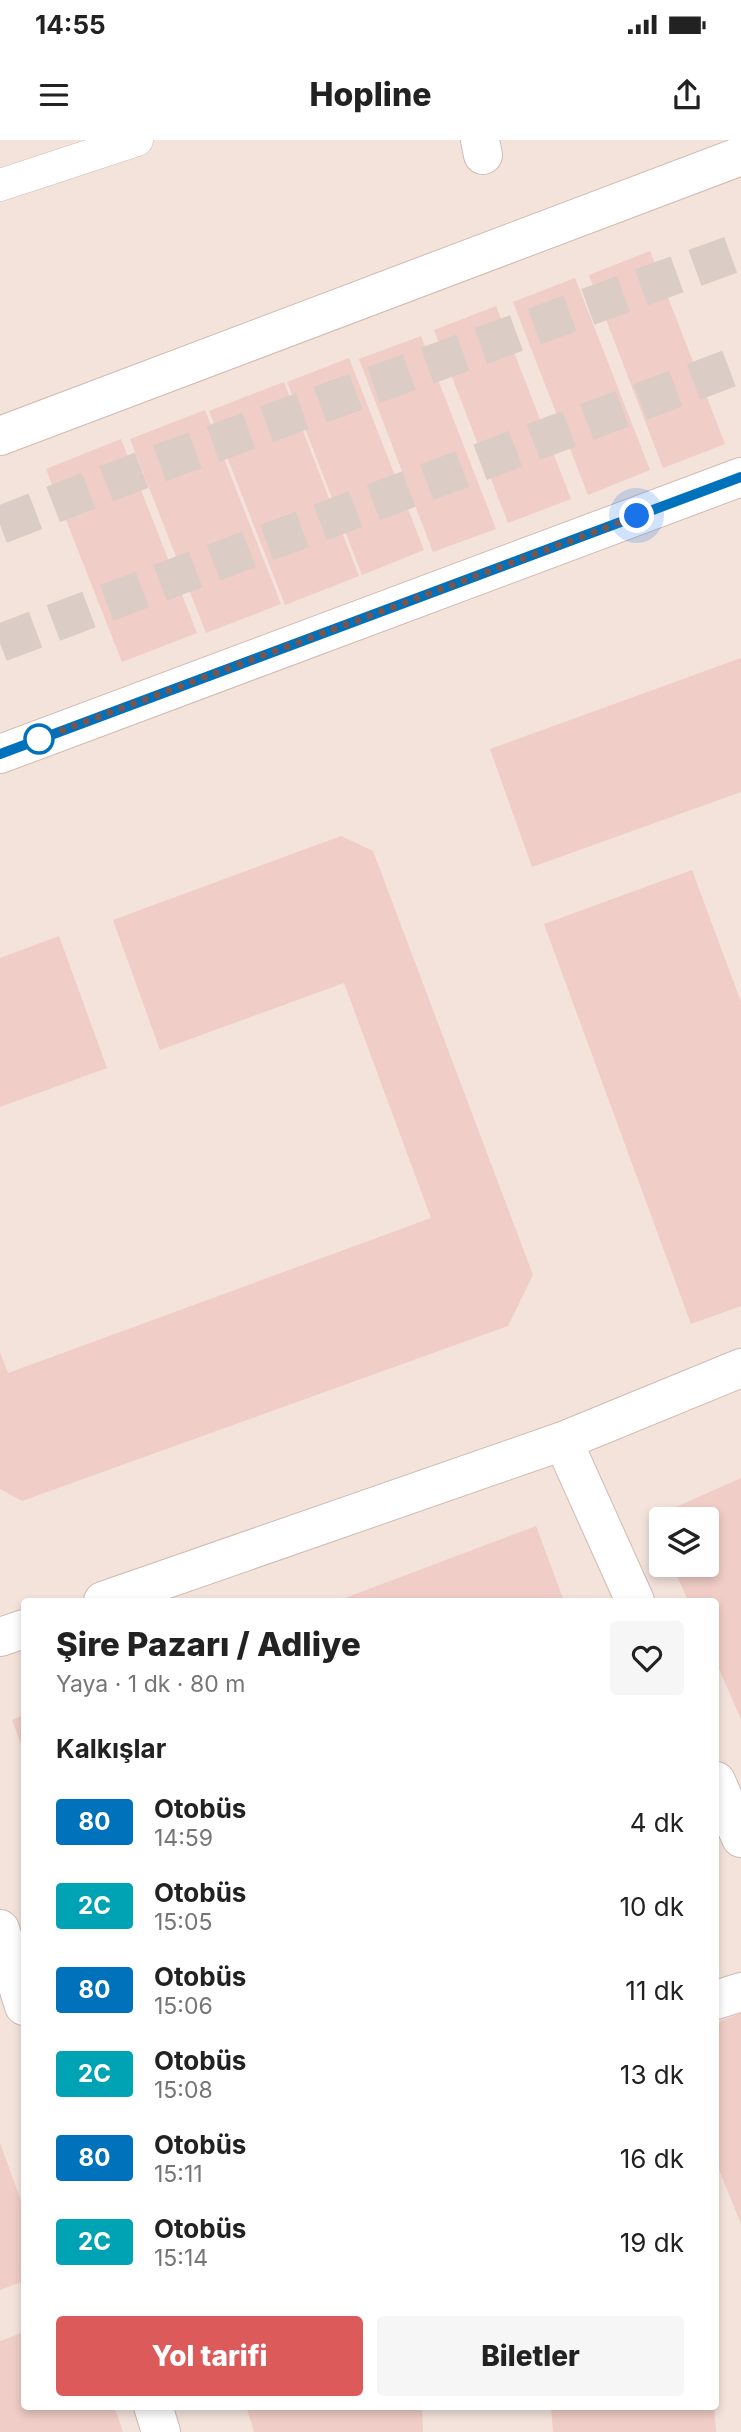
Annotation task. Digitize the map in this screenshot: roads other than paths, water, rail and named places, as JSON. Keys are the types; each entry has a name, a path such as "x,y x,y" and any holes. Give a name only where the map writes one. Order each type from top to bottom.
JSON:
{"main road":[{"path":"0,436 741,156"},
{"path":"0,754 741,477"},
{"path":"112,1598 563,1441 741,1368"},
{"path":"563,1441 634,1598"},
{"path":"0,1637 21,1630"},
{"path":"719,1788 741,1838"},
{"path":"0,1929 21,1996"},
{"path":"719,1999 741,1992"},
{"path":"154,2410 161,2432"}],"lane":[{"path":"0,185 137,140"}],"tunnel":[{"path":"0,525 155,465 741,251"},
{"path":"0,643 741,364"}]}
